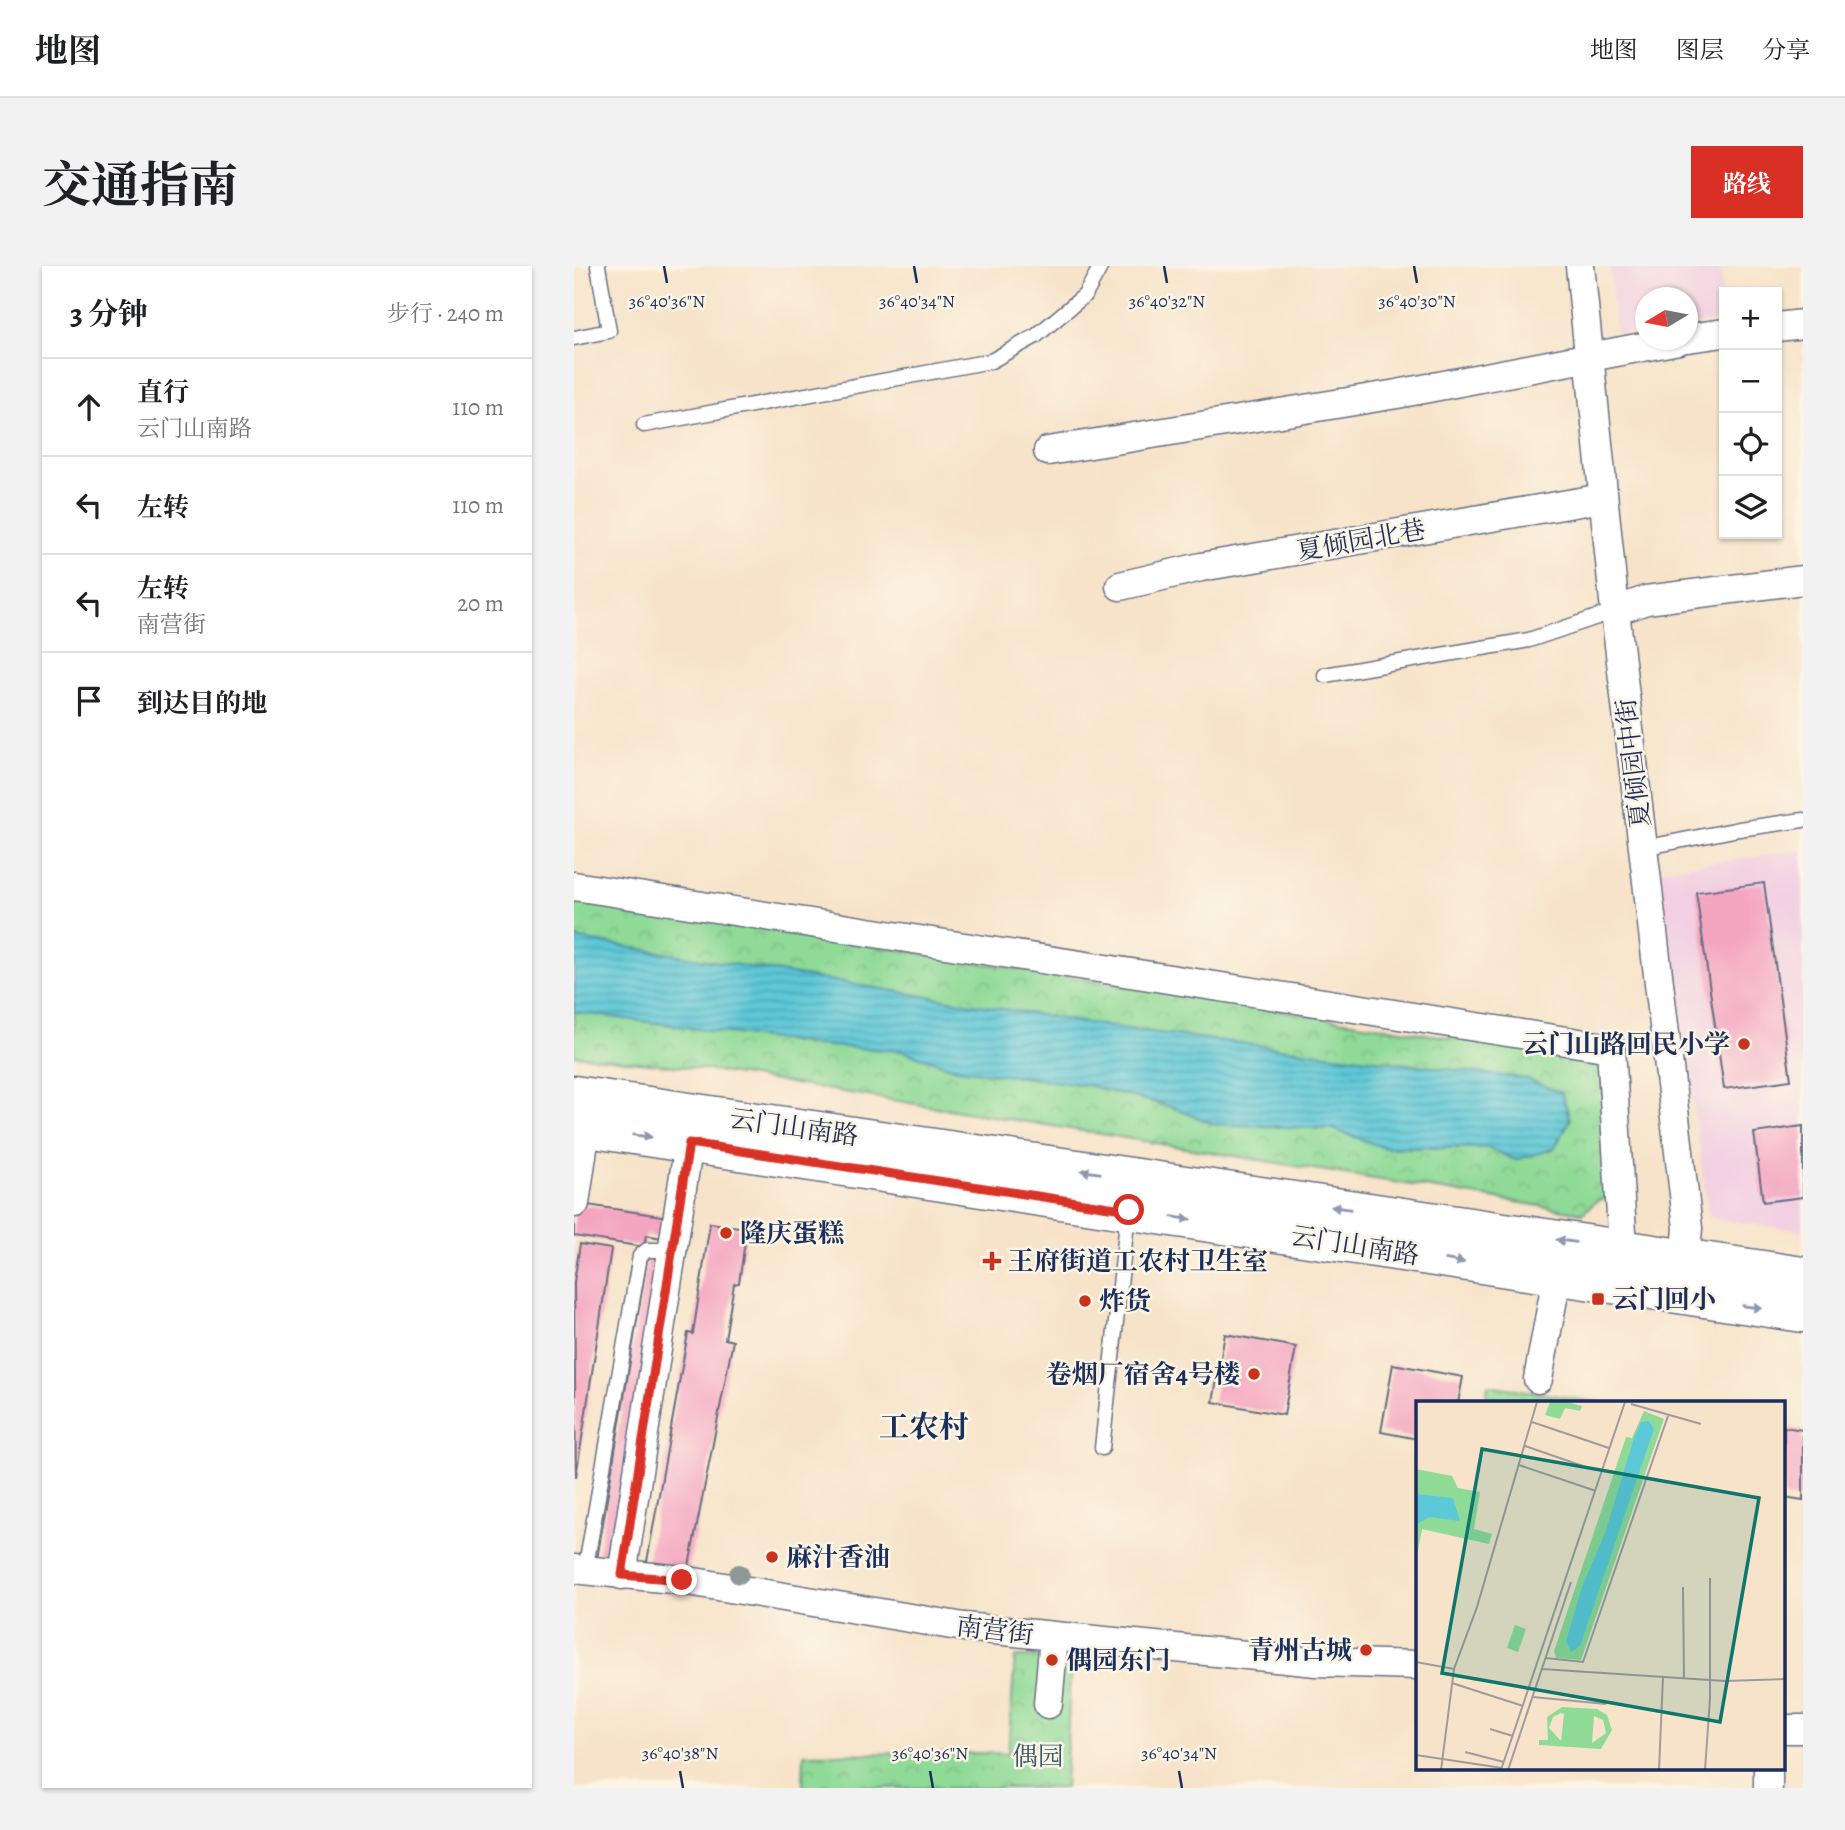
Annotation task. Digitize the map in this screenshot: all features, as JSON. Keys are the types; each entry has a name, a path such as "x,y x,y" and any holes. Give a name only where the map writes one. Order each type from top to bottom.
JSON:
{"main road":[{"name":"云门山南路","path":"578,1116 1623,1249 1803,1276"},
{"name":"云门山南路","path":"578,1116 689,1143 1803,1314"}],"street":[{"name":"夏倾园中街","path":"1580,266 1615,611 1688,1228 1685,1260"},
{"path":"1782,326 1803,324"},
{"path":"1698,337 1719,334"},
{"path":"1048,451 1397,394 1635,349"},
{"name":"夏倾园北巷","path":"1120,586 1201,568 1603,498"},
{"path":"1615,611 1646,600 1803,580"},
{"path":"574,886 1611,1048 1623,1249"},
{"path":"575,1203 578,1116"},
{"path":"622,1575 675,1247 689,1143"},
{"path":"1538,1379 1557,1276"},
{"name":"南营街","path":"579,1570 682,1580 867,1612 1054,1637 1316,1662 1416,1665"},
{"path":"1048,1704 1054,1637"},
{"path":"1768,1770 1768,1788"}],"lane":[{"path":"574,338 609,331 598,266"},
{"path":"645,425 991,361 1036,336 1085,295 1101,266"},
{"path":"1325,674 1529,640 1615,611"},
{"path":"1643,848 1739,829 1803,820"},
{"path":"1102,1448 1129,1210"},
{"path":"579,1570 640,1256 647,1250 667,1250 675,1247"}],"shaded area":[{"path":"1610,266 1720,266 1719,321 1698,324 1698,287 1635,287 1635,331 1616,334"},
{"name":"云门山路回民小学","path":"1803,850 1803,1231 1709,1218 1660,870"}],"green space":[{"path":"574,898 1601,1062 1617,1197 1598,1200 1583,1213 703,1069 574,1055"},
{"path":"1488,1385 1591,1401 1486,1401"},
{"name":"偶园","path":"1015,1657 1071,1658 1065,1788 803,1788 804,1754 1008,1753"}],"water":[{"path":"574,938 1112,1027 1527,1079 1562,1093 1570,1120 1554,1149 1515,1160 1488,1148 1385,1148 1333,1129 1213,1124 1172,1107 1086,1085 958,1069 902,1051 816,1045 574,1012"}],"building":[{"path":"1764,883 1791,1080 1724,1089 1696,892"},
{"path":"1803,1126 1803,1197 1763,1202 1754,1133"},
{"path":"574,1203 675,1218 672,1240 646,1235 644,1247 574,1236"},
{"path":"710,1223 747,1228 739,1283 734,1284 725,1339 733,1341 688,1571 646,1567 688,1333 693,1334"},
{"path":"580,1244 611,1249 576,1477 574,1282"},
{"path":"648,1254 664,1256 614,1562 597,1559"},
{"name":"卷烟厂宿舍4号楼","path":"1225,1334 1296,1347 1284,1415 1213,1402"},
{"path":"1393,1364 1463,1377 1458,1401 1416,1401 1416,1439 1381,1432"},
{"path":"1786,1427 1803,1430 1803,1500 1786,1497"}],"place":[{"name":"云门山路回民小学","path":"1744,1044"},
{"name":"隆庆蛋糕","path":"726,1233"},
{"name":"王府街道工农村卫生室","path":"992,1261"},
{"name":"云门回小","path":"1598,1299"},
{"name":"炸货","path":"1085,1301"},
{"name":"卷烟厂宿舍4号楼","path":"1254,1374"},
{"name":"麻汁香油","path":"772,1557"},
{"name":"青州古城","path":"1366,1650"},
{"name":"偶园东门","path":"1052,1660"}],"district":[{"name":"工农村","path":"924,1427"}],"route":[{"path":"682,1580 622,1575 689,1143 1129,1210"}]}
